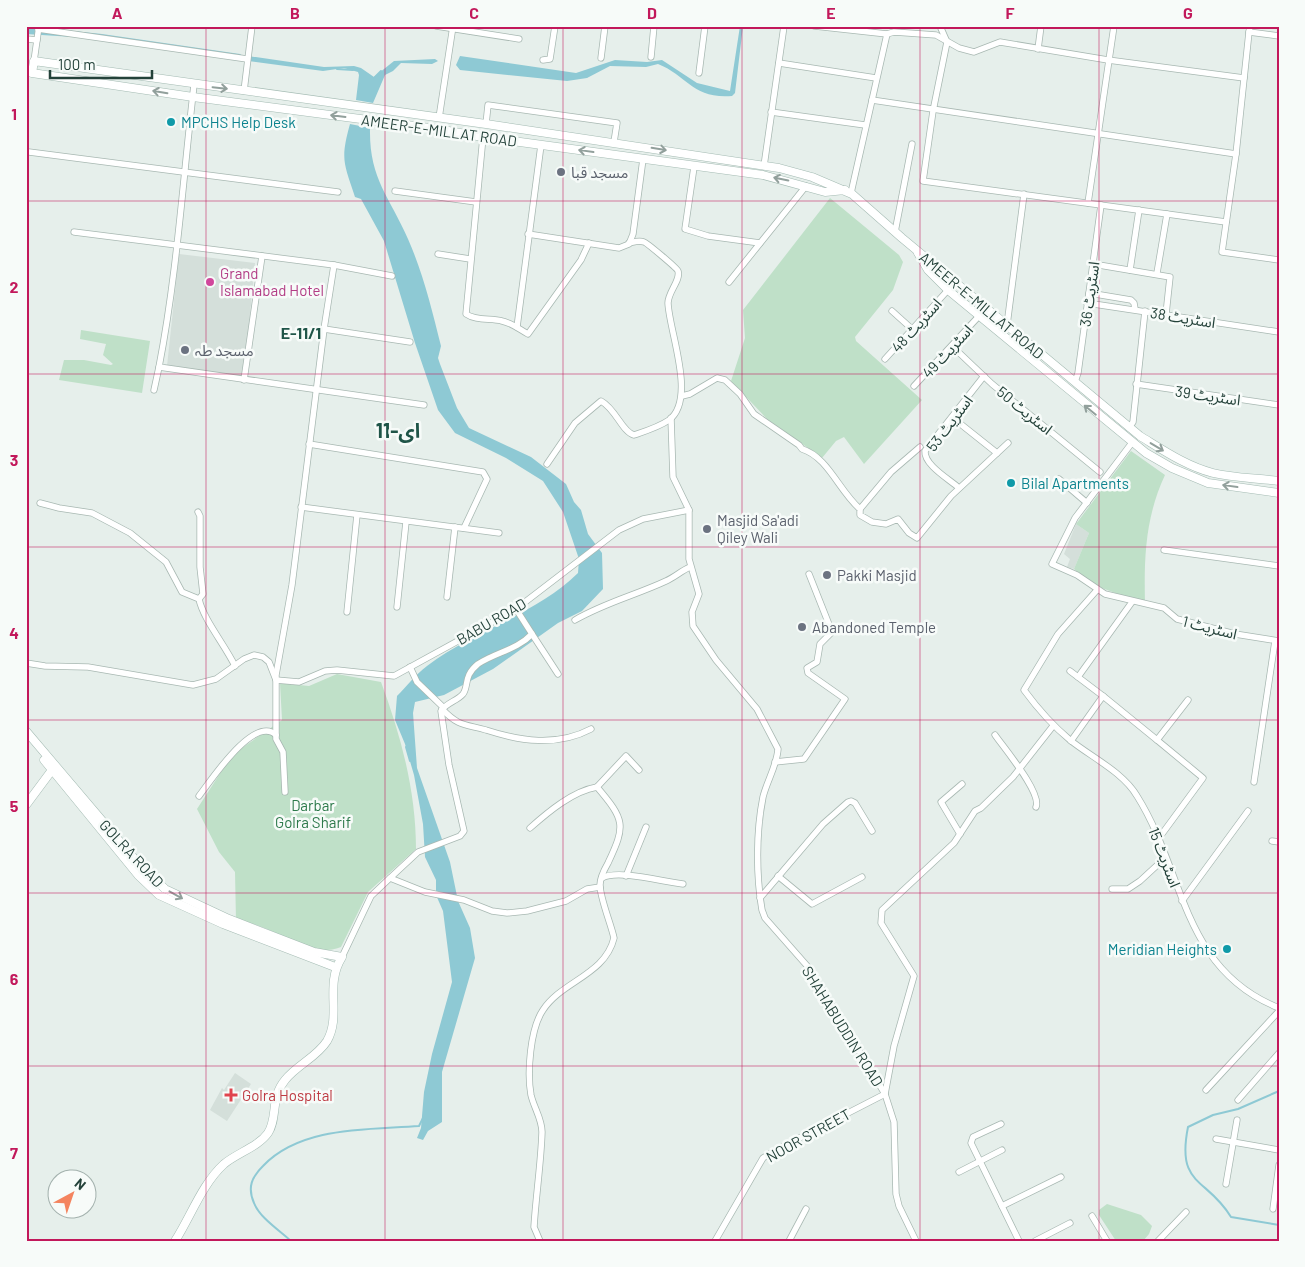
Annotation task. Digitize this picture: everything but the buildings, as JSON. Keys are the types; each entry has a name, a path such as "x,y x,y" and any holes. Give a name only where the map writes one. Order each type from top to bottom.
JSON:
{"main road":[{"name":"AMEER-E-MILLAT ROAD","path":"34,62 614,142 764,166 802,174 848,191 825,192 763,175 694,167 438,129 193,97 32,73 34,62"},
{"path":"438,129 439,118"},
{"path":"612,155 614,142"},
{"path":"763,175 764,166"},
{"path":"848,191 916,250"},
{"name":"AMEER-E-MILLAT ROAD","path":"916,250 1129,428 1173,456 1200,469 1214,473 1279,481"},
{"name":"AMEER-E-MILLAT ROAD","path":"916,250 928,270 948,290 1131,444 1168,466 1202,481 1279,493"},
{"path":"1067,391 1075,382"},
{"name":"GOLRA ROAD","path":"26,731 138,875 158,895 223,924 335,967"},
{"name":"GOLRA ROAD","path":"26,739 138,863 165,889 229,920 314,952 342,957"},
{"path":"26,805 53,768"},
{"path":"175,1241 214,1175 224,1164 268,1133 273,1118 274,1101 286,1079 326,1043 333,1024 332,982 335,967 342,957"}],"street":[{"path":"244,91 246,59 252,26"},
{"path":"436,26 453,27 519,39"},
{"path":"543,60 550,59 555,26"},
{"path":"601,58 604,26"},
{"path":"651,57 654,26"},
{"path":"699,73 705,26"},
{"path":"764,166 784,26"},
{"path":"814,26 887,34 894,32 929,34 959,48 974,52 1000,42 1108,60 1244,78"},
{"path":"940,26 947,42 933,111 923,181 1226,222"},
{"path":"1038,49 1041,26"},
{"path":"1088,203 1100,133 1108,60 1114,26"},
{"path":"439,118 453,27"},
{"path":"34,62 38,28 246,59"},
{"path":"1279,36 1250,29 1236,154 1222,252 1279,260"},
{"path":"848,191 887,34"},
{"path":"26,39 37,40"},
{"path":"779,63 876,78"},
{"path":"154,390 168,319 194,85"},
{"path":"872,100 933,111 1100,133 1236,154"},
{"path":"486,124 488,105 617,123 614,142"},
{"path":"771,112 865,125"},
{"path":"483,137 466,314 500,320 528,334 536,326 581,260 588,243"},
{"path":"895,232 912,144"},
{"path":"517,327 541,145"},
{"path":"29,152 338,192"},
{"path":"629,244 633,234 643,159"},
{"path":"694,167 685,230 708,236 760,244"},
{"path":"729,282 806,186"},
{"path":"395,192 476,202"},
{"path":"1007,325 1024,194"},
{"name":"اسٹریٹ 36","path":"1075,382 1078,373 1101,205"},
{"path":"1130,270 1139,210"},
{"path":"1157,273 1167,214"},
{"path":"74,232 334,265 392,276"},
{"path":"528,234 619,248 639,241 646,242 660,256 671,262 678,271 668,304 675,334 682,396 671,418 673,477 689,510 690,567 699,594 692,612 694,626 707,649 748,698 767,725 778,749 775,762 804,759 845,699 808,673 807,668 817,662 820,644 832,632 809,574"},
{"path":"438,254 470,259"},
{"path":"244,380 262,256"},
{"path":"1093,264 1167,274 1171,280 1166,314"},
{"path":"285,792 283,752 276,742 276,680 334,265"},
{"name":"اسٹریٹ 48","path":"885,359 948,290"},
{"path":"1089,294 1131,300 1134,303 1135,310"},
{"name":"اسٹریٹ 38","path":"1087,303 1279,332"},
{"path":"892,311 912,329"},
{"path":"1129,428 1133,422 1145,311"},
{"name":"اسٹریٹ 49","path":"914,386 980,315"},
{"path":"324,329 410,342"},
{"name":"اسٹریٹ 50","path":"952,346 984,376 1100,472"},
{"path":"159,367 317,392 424,405"},
{"name":"اسٹریٹ 53","path":"959,488 931,465 924,455 984,376"},
{"path":"682,396 690,394 717,378 725,380 759,418 802,449 813,453 831,472 851,501 860,508"},
{"name":"اسٹریٹ 39","path":"1136,384 1279,405"},
{"path":"546,464 575,423 601,401 611,407 623,426 631,434 651,429 671,418"},
{"path":"953,418 996,453"},
{"path":"920,447 891,472 860,508 860,515 876,523 886,524 898,519 909,533 918,538 959,488 1008,443"},
{"path":"309,444 483,472 487,479 464,528"},
{"path":"1059,479 1087,503 1131,444"},
{"path":"40,503 92,513 130,533 166,562 182,592 199,599"},
{"name":"اسٹریٹ 1","path":"1087,503 1075,518 1052,564 1077,575 1097,590 1132,602 1164,608 1177,619 1235,634 1277,641"},
{"path":"301,507 499,533"},
{"name":"BABU ROAD","path":"276,680 299,682 316,674 337,670 394,676 516,609 619,530 643,519 689,510"},
{"path":"198,512 203,594 199,599"},
{"path":"346,612 357,515"},
{"path":"397,607 406,522"},
{"path":"447,597 455,526"},
{"path":"1164,550 1279,566"},
{"path":"576,620 598,608 666,581 690,567"},
{"name":"اسٹریٹ 15","path":"1097,590 1058,634 1024,690 1053,726 1114,773 1136,794 1159,838 1182,901 1201,939 1226,973 1248,993 1279,1010"},
{"path":"199,599 202,610 236,666"},
{"path":"1078,677 1132,602"},
{"path":"516,609 558,674"},
{"path":"342,957 371,896 418,852 460,836 465,829 449,765 441,716 443,708 463,694 468,676 476,666 516,648 532,634"},
{"path":"1254,782 1277,641"},
{"path":"26,663 45,666 88,667 193,685 216,679 254,655 263,657 268,662 276,680"},
{"path":"410,668 417,682 464,726 519,739 556,740 591,729"},
{"path":"1070,671 1203,778 1159,838"},
{"path":"1071,741 1103,696"},
{"path":"1157,740 1188,700"},
{"path":"884,1094 894,1046 914,976 881,923 882,910 954,843 975,811 981,808 1019,769 1053,726"},
{"path":"199,796 225,761 247,741 262,731 271,731 276,735"},
{"path":"995,735 1019,769 1036,798 1036,807"},
{"path":"530,828 573,796 585,790 597,788 626,756 639,770"},
{"name":"SHAHABUDDIN ROAD","path":"775,762 767,783 760,819 758,850 762,910 766,918 809,968 884,1094 894,1122 896,1194 899,1206 916,1241"},
{"path":"960,834 941,802 962,784"},
{"path":"540,1241 534,1227 542,1130 530,1089 530,1056 535,1031 542,1010 556,996 591,972 612,946 614,938 600,887 621,830 613,807 597,788"},
{"path":"760,898 823,824 848,802 855,803 872,831"},
{"path":"1182,901 1248,811"},
{"path":"626,876 646,828"},
{"path":"1272,842 1279,842"},
{"path":"1112,889 1128,889 1140,881 1165,858"},
{"path":"602,878 608,875 626,876 682,884"},
{"path":"778,876 812,904 862,877"},
{"path":"390,878 436,895 458,901 464,900 501,913 520,913 569,900 587,889 600,887"},
{"path":"1206,1090 1279,1010"},
{"path":"1238,1100 1279,1053"},
{"name":"NOOR STREET","path":"715,1241 763,1158 884,1094"},
{"path":"1226,1184 1237,1120"},
{"path":"1001,1124 971,1140 979,1162 1019,1241"},
{"path":"1216,1139 1279,1150"},
{"path":"959,1172 1002,1150"},
{"path":"1273,1209 1279,1165"},
{"path":"1002,1206 1061,1178"},
{"path":"789,1241 806,1209"},
{"path":"1158,1241 1186,1212"},
{"path":"1092,1216 1107,1241"},
{"path":"1035,1241 1070,1223"}],"shaded area":[{"path":"179,254 255,263 244,376 167,366"},
{"path":"1076,524 1089,533 1074,569 1067,567 1070,559 1064,554"},
{"name":"Golra Hospital","path":"235,1073 251,1084 227,1121 210,1110 222,1088 224,1090"}],"green space":[{"path":"830,198 899,255 903,262 893,290 855,337 856,341 922,400 864,464 844,437 836,441 822,458 767,419 731,381 745,338 743,310"},
{"path":"81,330 150,341 142,393 59,380 64,360 84,360 113,364 103,355 106,344 80,339"},
{"path":"1131,451 1165,475 1153,507 1147,538 1145,604 1091,584 1074,569 1089,533 1076,524"},
{"name":"Darbar Golra Sharif","path":"337,674 381,682 406,764 413,806 416,849 368,892 341,947 319,950 309,948 256,925 236,921 235,872 219,852 197,809 232,755 282,720 280,683 309,686"},
{"path":"1107,1204 1141,1215 1152,1226 1149,1234 1143,1241 1116,1241 1099,1215 1099,1210"}],"water":[{"path":"26,26 102,34 240,54 247,59 105,39 26,34"},
{"path":"740,26 743,26 735,93 732,96 708,94 691,86 677,74 658,64 646,67 610,66 587,78 567,81 460,70 456,65 460,56 576,73 615,60 647,62 662,60 697,83 730,91"},
{"path":"248,56 324,67 354,66 361,68 374,77 394,61 435,59 438,61 432,64 401,63 393,71 385,75 373,103 356,100 358,72 344,68 323,71 248,61"},
{"path":"350,124 370,128 373,161 377,174 408,239 418,265 431,305 441,346 438,358 457,408 469,428 531,457 566,484 574,502 581,510 588,534 602,553 603,589 582,611 558,623 493,669 444,695 415,702 413,713 417,768 450,862 458,901 470,928 475,958 442,1072 442,1122 428,1131 423,1140 417,1138 421,1128 424,1092 432,1054 452,982 443,911 436,895 436,880 425,857 423,824 414,775 405,744 395,720 397,696 415,676 445,653 524,611 561,588 578,573 579,559 563,512 543,481 506,458 455,433 438,410 415,343 384,241 361,199 355,197 348,176 344,154"}],"waterway":[{"path":"337,69 353,70"},
{"path":"374,78 381,71"},
{"path":"406,747 410,761"},
{"path":"1279,1091 1238,1109 1213,1115 1188,1127 1185,1146 1186,1161 1190,1171 1196,1180 1222,1204 1231,1217 1279,1225"},
{"path":"291,1241 265,1219 254,1203 251,1192 253,1178 263,1166 279,1153 296,1143 336,1132 419,1126 423,1118"}],"place":[{"name":"MPCHS Help Desk","path":"171,122"},
{"name":"مسجد قبا","path":"561,172"},
{"name":"Grand Islamabad Hotel","path":"210,282"},
{"name":"مسجد طہ","path":"185,350"},
{"name":"Bilal Apartments","path":"1011,483"},
{"name":"Masjid Sa'adi Qiley Wali","path":"707,529"},
{"name":"Pakki Masjid","path":"827,575"},
{"name":"Abandoned Temple","path":"802,627"},
{"name":"Meridian Heights","path":"1227,949"},
{"name":"Golra Hospital","path":"231,1095"}],"district":[{"name":"E-11/1","path":"301,332"},
{"name":"ای-11","path":"398,430"}]}
